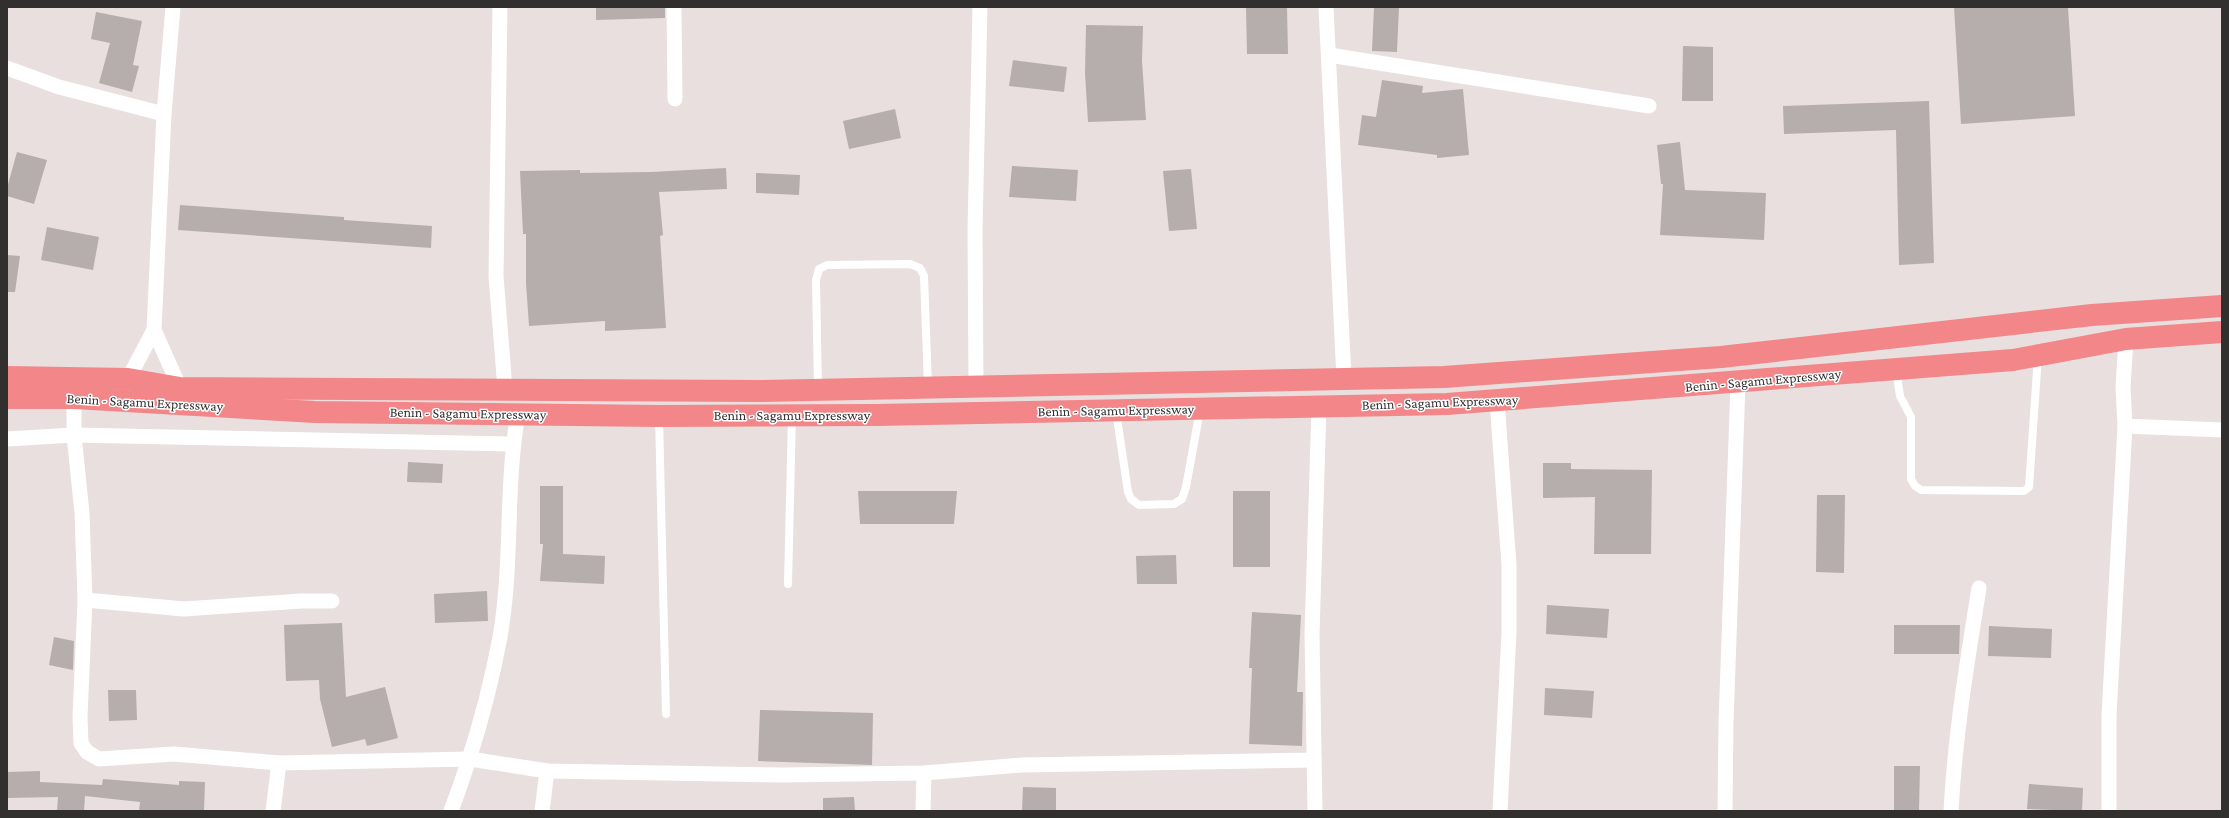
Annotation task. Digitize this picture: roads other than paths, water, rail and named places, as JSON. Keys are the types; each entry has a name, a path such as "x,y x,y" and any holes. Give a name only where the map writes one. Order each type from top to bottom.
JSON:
{"highway":[{"path":"7,377 128,379 180,388 818,390 1444,377 1721,357 2092,315 2222,306"},
{"name":"Benin - Sagamu Expressway","path":"7,398 74,398 315,412 659,416 1200,409 1447,404 2013,360 2126,339 2222,332"}],"street":[{"path":"128,379 154,330 164,114 173,7"},
{"path":"500,7 496,276 505,390"},
{"path":"674,7 675,98"},
{"path":"976,386 975,230 980,7"},
{"path":"1326,7 1344,379"},
{"path":"1328,55 1649,106"},
{"path":"7,68 59,87 164,114"},
{"path":"154,330 180,388"},
{"path":"2109,811 2109,715 2125,426 2123,387 2126,339"},
{"path":"1725,811 1726,723 1738,382"},
{"path":"74,398 74,435 82,513 85,600 80,717 82,743 87,752 99,759 174,754 279,763 470,759 547,771 783,776 924,773 1022,766 1314,760"},
{"path":"1498,401 1509,565 1509,632 1500,811"},
{"path":"1314,811 1312,634 1319,407"},
{"path":"451,811 470,759 500,636 510,513 512,444 518,414"},
{"path":"2125,426 2222,430"},
{"path":"7,439 74,435 512,444"},
{"path":"1951,811 1953,772 1964,676 1978,588"},
{"path":"85,600 184,609 300,601 332,601"},
{"path":"273,811 279,763"},
{"path":"542,811 547,771"},
{"path":"923,811 924,773"}],"lane":[{"path":"818,390 816,280 819,269 827,265 910,264 920,268 924,276 928,387"},
{"path":"1896,370 1900,396 1911,417 1911,479 1915,486 1921,490 2024,491 2029,487 2038,355"},
{"path":"1116,410 1128,492 1132,499 1139,505 1174,504 1182,499 1186,487 1200,409"},
{"path":"788,584 792,415"},
{"path":"659,416 666,714"}]}
